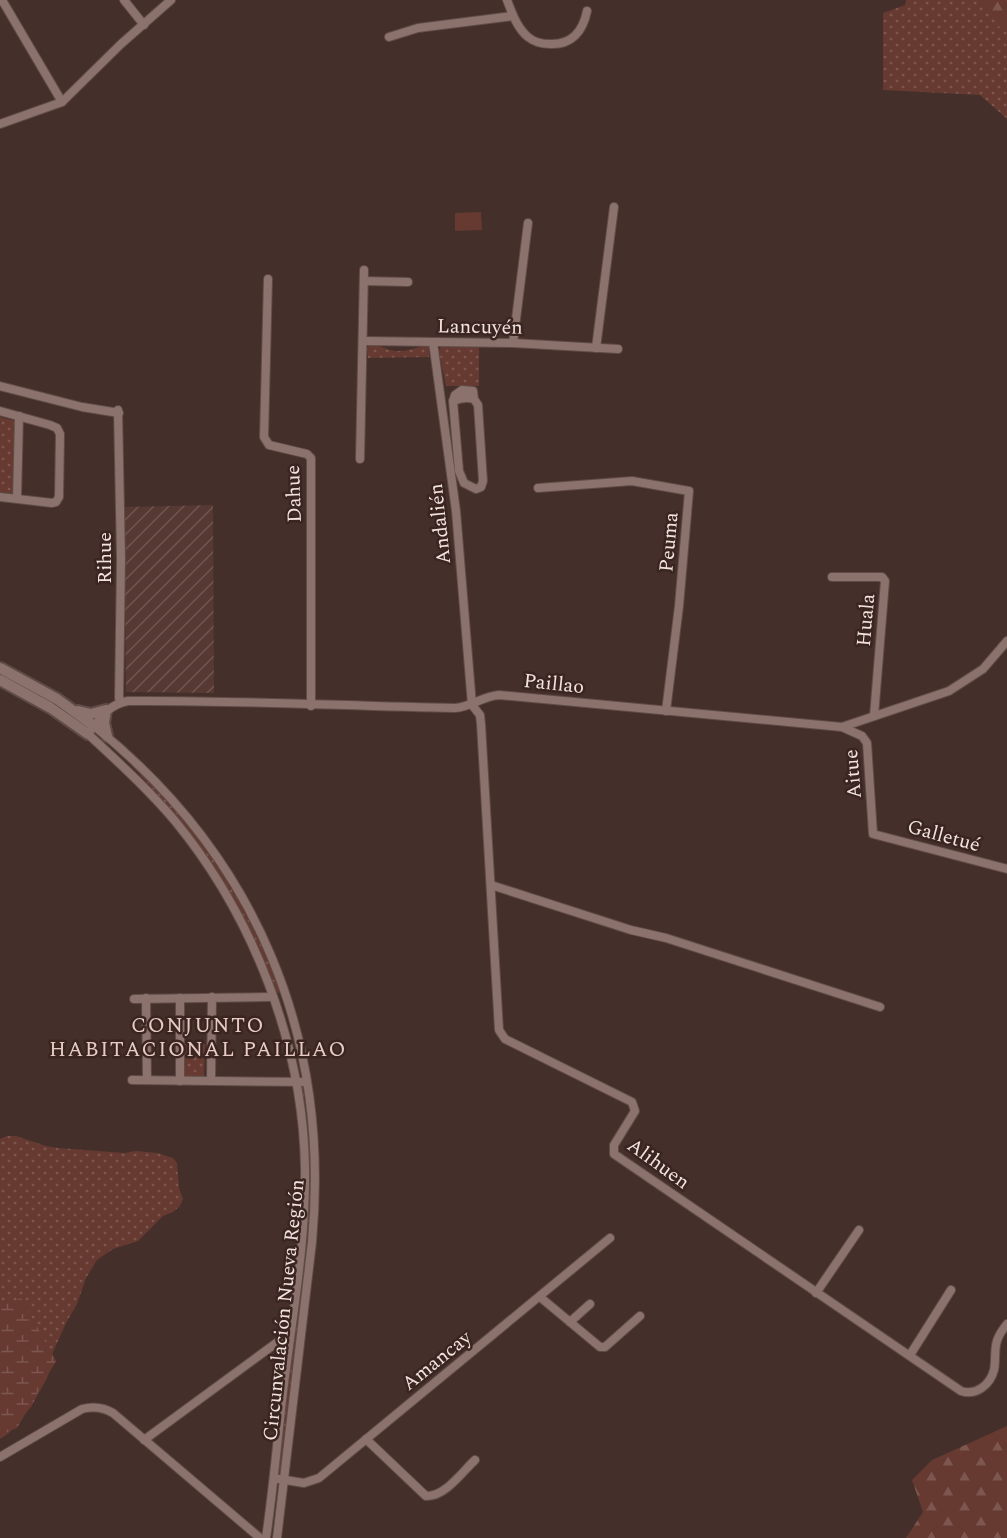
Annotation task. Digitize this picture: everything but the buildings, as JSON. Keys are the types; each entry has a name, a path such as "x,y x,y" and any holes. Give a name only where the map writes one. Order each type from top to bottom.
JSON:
{"street":[{"path":"2,0 62,102"},
{"path":"124,0 144,25"},
{"path":"0,124 62,102 121,44 171,0"},
{"path":"507,0 513,16 529,38 544,44 559,44 574,38 580,30 587,10"},
{"path":"389,37 418,28 513,16"},
{"path":"596,348 614,207"},
{"path":"513,343 528,223"},
{"path":"360,459 364,270"},
{"name":"Dahue","path":"268,279 264,437 269,445 308,454 311,458 311,706"},
{"path":"364,282 408,282"},
{"name":"Lancuyén","path":"363,341 513,343 618,349"},
{"name":"Andalién","path":"433,342 453,488 472,705"},
{"name":"Rihue","path":"0,386 82,407 118,412 121,559 119,698 122,702"},
{"path":"453,488 467,486 476,489 481,487 483,481 478,405 473,391 462,390 455,395 453,401 459,471 467,486"},
{"path":"0,411 50,425 57,428 59,432 56,502 0,497"},
{"path":"16,498 19,416"},
{"name":"Peuma","path":"538,488 632,481 689,491 678,616 666,711"},
{"name":"Huala","path":"832,577 882,577 885,581 874,716"},
{"name":"Paillao","path":"91,730 106,710 122,702 207,701 311,706 455,708 472,705 490,696 504,695 842,727 949,691 976,675 996,656 1007,640"},
{"path":"996,656 1007,657"},
{"name":"Circunvalación Nueva Región","path":"0,668 57,699 72,710 175,822 202,857 225,893 246,934 271,997 291,1062 302,1125 305,1188 266,1538"},
{"name":"Circunvalación Nueva Región","path":"0,680 91,730 107,736 176,801 217,856 241,896 263,938 285,994 300,1045 307,1082 315,1150 314,1219 277,1538"},
{"name":"Alihuen","path":"472,705 480,715 481,724 501,1035 632,1102 635,1111 614,1145 614,1154 961,1391 975,1392 981,1389 992,1376 997,1341 1007,1324"},
{"path":"72,710 91,714 106,710 104,723 107,736"},
{"name":"Aitue","path":"842,727 862,736 867,743 873,834"},
{"name":"Galletué","path":"873,834 1007,869"},
{"path":"491,885 880,1007"},
{"path":"134,999 271,997 285,994"},
{"path":"146,998 147,1080"},
{"path":"180,998 180,1081"},
{"path":"211,1081 212,998"},
{"path":"132,1080 307,1082"},
{"path":"816,1293 859,1230"},
{"name":"Amancay","path":"274,1479 304,1483 316,1480 610,1238"},
{"path":"910,1355 951,1290"},
{"path":"540,1297 600,1347 605,1347 640,1316"},
{"path":"570,1322 590,1304"},
{"path":"144,1440 279,1341 290,1338"},
{"path":"0,1457 82,1409 101,1408 113,1413 260,1538"},
{"path":"366,1439 426,1496 436,1495 475,1460"},
{"path":"250,1529 261,1530 268,1526"}],"shaded area":[{"path":"213,505 214,693 126,692 124,507"}],"green space":[{"path":"906,0 988,0 1007,26 1007,119 980,95 883,90 883,13 905,5"},
{"path":"982,0 1007,0 1007,32 1002,31"},
{"path":"481,212 482,230 455,231 455,213"},
{"path":"479,344 479,386 446,386 439,351 441,345"},
{"path":"370,345 396,351 429,346 429,357 368,358 367,348"},
{"path":"0,417 15,421 14,493 12,494 0,492"},
{"path":"129,760 177,811 218,866 252,926 280,990 279,993 275,992 242,914 213,866 179,821 127,761"},
{"path":"184,1044 205,1044 204,1076 201,1079 183,1078"},
{"path":"303,1086 312,1167 309,1228 281,1477 277,1473 305,1225 300,1087"},
{"path":"16,1136 58,1148 125,1153 136,1151 157,1153 173,1158 177,1163 179,1188 183,1199 180,1206 163,1216 138,1241 113,1249 97,1260 86,1278 77,1304 53,1352 47,1378 31,1407 9,1433 0,1439 0,1139"},
{"path":"21,1298 56,1361 17,1428 0,1435 0,1307"},
{"path":"1007,1426 1007,1538 906,1538 923,1512 912,1480 932,1460"}],"district":[{"name":"CONJUNTO HABITACIONAL PAILLAO","path":"198,1037"}]}
